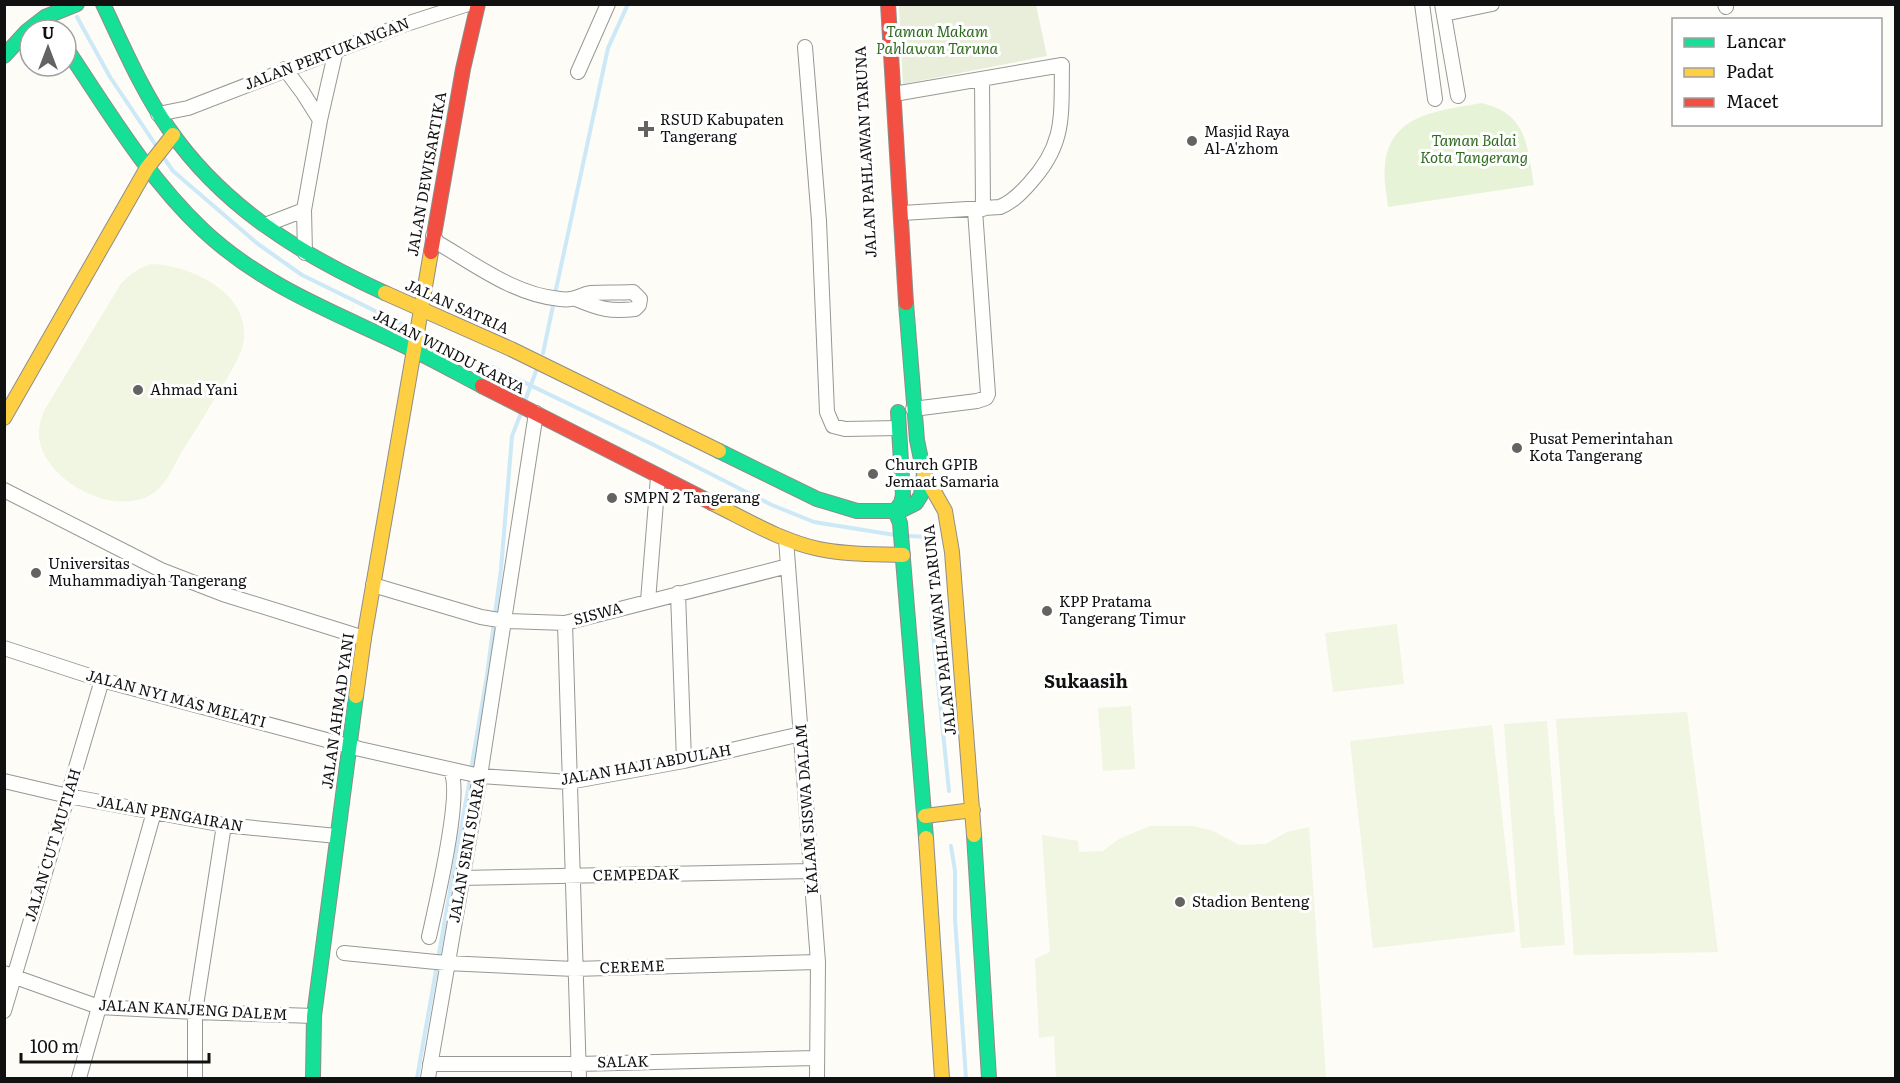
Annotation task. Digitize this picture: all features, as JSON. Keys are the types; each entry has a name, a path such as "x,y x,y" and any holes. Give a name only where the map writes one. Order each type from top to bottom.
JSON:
{"main road":[{"path":"44,18 77,4"},
{"name":"JALAN SATRIA","path":"103,4 171,136 203,171 265,225 305,253 420,311 546,366 817,499 857,511 898,517"},
{"name":"JALAN DEWISARTIKA","path":"413,348 463,69 478,4"},
{"name":"JALAN PAHLAWAN TARUNA","path":"888,4 913,409 924,474 945,511 952,552 973,810 989,1078"},
{"path":"4,56 18,41"},
{"name":"JALAN WINDU KARYA","path":"78,65 149,166 203,230 249,267 298,297 413,348 658,477 786,539 819,549 847,553 903,551"},
{"path":"4,418 149,166 171,136"},
{"name":"JALAN AHMAD YANI","path":"313,1078 314,1016 349,746 364,638 413,348"},
{"path":"897,393 903,495 898,517"},
{"path":"898,517 902,510 916,503 921,495 924,474"},
{"name":"JALAN PAHLAWAN TARUNA","path":"898,517 903,551 925,816 942,1078"},
{"path":"925,816 973,810"}],"street":[{"name":"JALAN PERTUKANGAN","path":"158,114 188,108 336,50 468,4"},
{"path":"578,72 609,4"},
{"path":"1422,4 1435,99"},
{"path":"1458,96 1443,9 1492,4"},
{"path":"805,47 819,220 827,412 833,426 898,428"},
{"path":"305,253 304,210 320,120 336,50"},
{"path":"894,94 1062,65 1059,137 1039,173 1014,200 1000,207 902,213"},
{"path":"285,69 320,120"},
{"path":"913,409 977,401 986,398 988,394 979,209 982,79"},
{"path":"171,136 188,108"},
{"path":"265,225 304,210"},
{"path":"433,237 438,243 516,288 538,296 576,299"},
{"name":"JALAN SENI SUARA","path":"428,1078 440,962 461,878 534,413"},
{"path":"648,601 658,477"},
{"path":"4,490 161,570 223,594 364,638"},
{"name":"KALAM SISWA DALAM","path":"786,539 818,962 817,1078"},
{"name":"SISWA","path":"374,585 481,617 502,621 565,623 788,566"},
{"path":"678,593 684,761"},
{"path":"565,623 579,1078"},
{"name":"JALAN NYI MAS MELATI","path":"4,648 102,680 349,746"},
{"name":"JALAN CUT MUTIAH","path":"4,1011 9,975 68,796 102,680"},
{"name":"JALAN HAJI ABDULAH","path":"349,746 477,776 569,782 684,761 801,734"},
{"path":"429,937 454,804 455,780 452,770"},
{"name":"JALAN PENGAIRAN","path":"4,781 68,796 224,825 337,836"},
{"path":"79,1078 154,812"},
{"path":"195,1078 195,1012 224,825"},
{"name":"CEMPEDAK","path":"461,878 812,871"},
{"name":"CEREME","path":"344,952 440,962 574,969 818,962"},
{"name":"JALAN KANJENG DALEM","path":"9,975 99,1007 314,1016"},
{"name":"SALAK","path":"430,1064 578,1064 816,1058"}],"green space":[{"name":"Taman Makam Pahlawan Taruna","path":"899,5 1036,5 1047,56 903,84"},
{"name":"Taman Balai Kota Tangerang","path":"1481,103 1508,114 1516,123 1526,144 1534,185 1388,207 1385,165 1389,148 1396,134 1407,125 1434,112"},
{"name":"Ahmad Yani","path":"151,264 182,269 198,275 226,294 237,307 243,321 244,338 233,368 163,484 155,492 139,500 122,502 103,499 68,482 54,469 44,454 39,438 40,424 44,411 120,285 134,272"},
{"path":"1397,624 1404,684 1333,692 1325,633"},
{"path":"1131,706 1135,769 1103,771 1098,708"},
{"path":"1687,712 1718,952 1574,955 1556,719"},
{"path":"1547,721 1565,945 1521,948 1504,724"},
{"path":"1492,725 1515,932 1373,948 1350,741"},
{"name":"Stadion Benteng","path":"1150,826 1194,826 1213,831 1239,845 1266,844 1287,832 1309,827 1326,1078 1056,1078 1054,1036 1039,1038 1035,959 1050,952 1042,835 1078,841 1079,852 1103,851 1119,839"}],"waterway":[{"path":"555,294 608,48 628,4"},
{"path":"77,17 110,77 157,147"},
{"path":"164,158 173,171 258,244 302,275 412,329"},
{"path":"543,353 554,301"},
{"path":"422,333 654,445 772,505 814,522 895,535"},
{"path":"525,401 536,371"},
{"path":"471,770 487,675 501,569 512,436 521,413"},
{"path":"909,536 928,537 932,624 949,791"},
{"path":"417,1078 470,778"},
{"path":"951,846 955,871 955,919 966,1078"}],"traffic: fast":[{"path":"4,56 27,31 45,17 77,4"},
{"path":"103,4 133,68 159,114 190,157 214,182 265,226 294,245 385,293"},
{"path":"78,66 113,120 164,188 203,230 227,250 277,284 330,312 422,354 482,386"},
{"path":"719,451 817,499 857,511 895,511 916,503 921,495 924,474 917,440 906,303"},
{"path":"895,511 903,495 898,412"},
{"path":"895,511 900,523 926,838"},
{"path":"313,1078 314,1016 356,696"},
{"path":"974,835 989,1078"}],"traffic: slow":[{"path":"4,418 147,168 173,135"},
{"path":"356,696 431,252"},
{"path":"385,293 511,349 719,451"},
{"path":"924,474 945,511 952,552 974,835"},
{"path":"712,503 791,541 819,549 861,554 903,555"},
{"path":"925,816 973,810"},
{"path":"926,838 942,1078"}],"traffic: jam":[{"path":"431,252 463,69 478,4"},
{"path":"888,4 906,303"},
{"path":"482,386 712,503"}],"place":[{"name":"RSUD Kabupaten Tangerang","path":"646,129"},
{"name":"Masjid Raya Al-A'zhom","path":"1192,141"},
{"name":"Ahmad Yani","path":"138,390"},
{"name":"Pusat Pemerintahan Kota Tangerang","path":"1517,448"},
{"name":"Church GPIB Jemaat Samaria","path":"873,474"},
{"name":"SMPN 2 Tangerang","path":"612,498"},
{"name":"Universitas Muhammadiyah Tangerang","path":"36,573"},
{"name":"KPP Pratama Tangerang Timur","path":"1047,611"},
{"name":"Stadion Benteng","path":"1180,902"}],"district":[{"name":"Sukaasih","path":"1086,682"}]}
